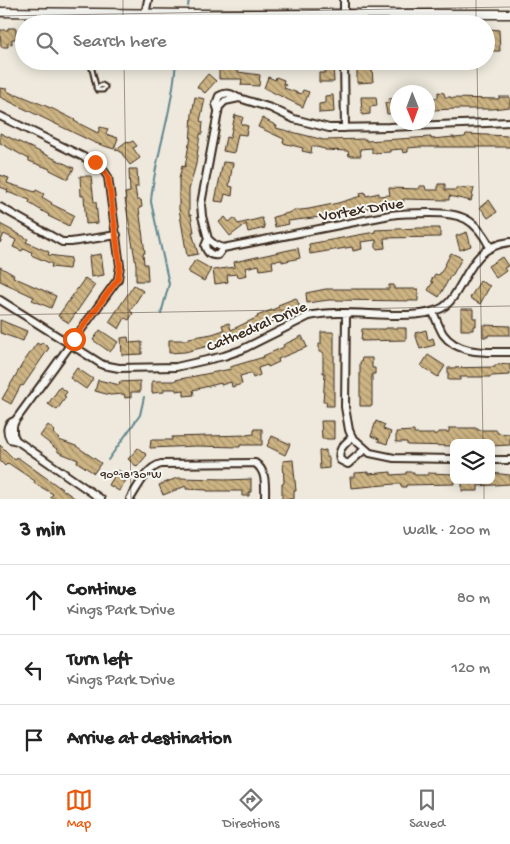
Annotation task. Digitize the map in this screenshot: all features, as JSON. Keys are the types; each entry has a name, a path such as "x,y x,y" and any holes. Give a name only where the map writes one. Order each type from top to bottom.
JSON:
{"street":[{"path":"145,14 148,0"},
{"path":"344,0 344,14"},
{"path":"0,12 122,14 510,14"},
{"path":"344,70 345,128"},
{"path":"218,110 216,104 219,96 224,93 271,108 312,125 345,128 510,122"},
{"name":"Vortex Drive","path":"238,98 225,101 218,110 201,204 208,239 205,246 210,254 218,255 224,248 404,213 458,215 470,221 479,229 490,247"},
{"path":"0,116 100,165 108,177 117,235 120,266 118,279 13,426 13,434 17,441 100,499"},
{"path":"0,207 62,242 117,235"},
{"path":"208,239 215,245 224,248"},
{"path":"510,242 490,247 474,261 448,303 433,312 441,331 447,339 456,345 480,352 510,352"},
{"name":"Cathedral Drive","path":"0,300 107,367 136,368 176,367 241,350 309,316 321,313 414,315 433,312"},
{"path":"346,313 345,408 352,437 370,453 394,458 450,459"},
{"path":"352,437 340,450 340,460 348,464 365,449"},
{"path":"495,460 510,460"},
{"path":"130,499 150,470 161,464 255,463 261,467 263,472 265,499"}],"lane":[{"path":"92,70 96,88"}],"building":[{"path":"8,28 15,28 15,39 12,39 12,44 8,43 8,47 1,47 0,30 8,30"},
{"path":"495,30 499,30 500,51 495,51"},
{"path":"219,70 238,70 238,72 260,75 259,86 241,85 242,79 219,79"},
{"path":"325,70 333,70 334,82 319,82 319,73 325,73"},
{"path":"357,70 372,70 373,82 357,83"},
{"path":"208,74 216,81 205,93 197,87"},
{"path":"268,77 275,80 276,77 284,80 283,84 286,85 284,88 301,94 303,90 309,92 303,107 264,88"},
{"path":"0,88 7,89 7,91 17,96 17,94 53,109 98,133 100,127 108,129 106,134 118,138 114,149 95,143 0,97"},
{"path":"438,92 444,93 445,97 451,98 499,99 499,97 510,97 510,107 435,110 435,98 438,98"},
{"path":"333,95 334,112 319,113 319,104 325,103 325,96"},
{"path":"195,97 205,99 200,121 203,122 202,134 200,134 196,164 189,190 189,215 191,215 194,232 192,232 198,254 187,256 179,209 179,179 182,166 185,167 190,144"},
{"path":"361,97 376,97 377,106 370,107 370,114 362,115"},
{"path":"385,103 390,103 390,114 387,114"},
{"path":"235,115 243,117 241,124 248,126 246,135 238,134 234,153 223,151 226,137 230,138"},
{"path":"262,118 277,126 276,128 324,140 366,139 366,141 431,137 431,139 465,137 466,134 510,136 510,147 419,147 408,148 408,152 403,153 402,149 372,153 372,148 360,149 361,156 349,156 348,151 325,150 312,146 311,153 302,151 303,148 283,143 284,139 258,127"},
{"path":"0,133 74,168 68,179 50,169 29,161 29,159 0,143"},
{"path":"127,141 129,143 133,141 137,146 133,148 140,158 130,165 120,151 115,150"},
{"path":"223,162 233,163 229,186 233,187 232,196 225,194 223,202 215,201"},
{"path":"129,169 137,169 138,187 135,187 137,200 141,200 142,207 139,208 145,253 143,253 144,264 147,264 148,281 136,281 136,265 125,199 125,193 130,192"},
{"path":"0,175 9,178 7,183 35,192 36,190 44,194 42,197 51,204 74,215 69,226 48,216 29,203 30,200 7,192 8,190 0,187"},
{"path":"80,176 91,176 98,223 86,224"},
{"path":"438,184 445,184 445,190 456,190 457,187 474,188 471,201 449,196 449,200 403,199 404,202 381,203 381,205 363,209 362,206 321,217 288,221 289,224 275,227 273,217 292,211 338,203 361,196 360,193 365,192 366,196 379,193 379,196 390,195 389,188 419,189 419,186 425,186 426,190 438,190"},
{"path":"489,200 497,212 488,218 480,207"},
{"path":"225,217 229,222 234,218 238,224 262,218 265,228 248,232 246,224 230,236 219,222"},
{"path":"0,224 28,239 26,242 49,252 48,255 71,258 69,269 51,267 52,264 31,255 32,252 23,249 22,251 13,247 16,240 4,234 0,243"},
{"path":"440,228 440,237 384,238 385,248 376,249 376,240 361,242 362,249 353,251 352,247 310,254 309,244 375,232 375,230"},
{"path":"467,232 471,246 460,250 456,236"},
{"path":"298,248 300,258 282,262 282,260 272,261 273,268 260,270 259,265 245,268 247,275 238,277 237,274 227,275 228,282 215,284 213,270 235,267 234,262"},
{"path":"451,253 462,258 439,297 428,290 435,274 440,274"},
{"path":"101,254 104,275 91,277 89,256"},
{"path":"502,257 508,266 504,268 506,271 496,278 488,266"},
{"path":"195,260 211,269 204,281 188,272"},
{"path":"0,267 14,275 13,277 56,296 51,308 32,300 34,297 0,281"},
{"path":"85,278 95,285 69,323 58,316"},
{"path":"480,281 490,286 480,304 470,298"},
{"path":"134,285 143,291 130,311 133,313 129,320 125,318 119,329 109,322"},
{"path":"389,285 394,285 394,289 418,289 418,301 329,300 307,303 306,293 326,289 389,289"},
{"path":"296,298 300,307 278,316 279,319 256,328 236,339 185,352 169,353 169,340 189,340 189,338 212,334 224,330 222,325 229,323 231,330 279,307 278,305"},
{"path":"461,309 473,309 473,318 476,318 476,326 473,326 473,330 461,330"},
{"path":"0,320 27,331 23,341 0,333"},
{"path":"483,325 510,326 510,335 488,335 488,337 483,337"},
{"path":"406,328 406,340 361,341 362,329"},
{"path":"100,330 118,342 110,352 93,340"},
{"path":"426,330 428,340 433,338 435,345 420,349 415,333"},
{"path":"321,332 334,332 334,406 326,406 327,402 323,402 325,373 323,373 323,352 319,352"},
{"path":"302,336 307,347 278,359 279,362 268,367 267,365 258,368 260,375 253,378 251,373 240,376 242,384 232,387 231,382 221,385 221,383 193,390 194,395 184,396 184,390 176,391 176,389 164,389 164,392 152,393 152,381 175,381 231,369 230,367 264,357"},
{"path":"128,337 129,343 142,342 142,354 122,355 121,338"},
{"path":"42,342 49,348 23,386 21,385 11,404 2,399 37,343 40,345"},
{"path":"428,355 445,366 438,377 421,366"},
{"path":"362,358 372,358 372,368 375,368 375,374 372,374 372,406 360,406 360,362"},
{"path":"510,364 510,375 460,377 460,380 448,380 448,368 495,367 495,365"},
{"path":"77,368 93,379 86,389 70,378"},
{"path":"98,380 120,385 119,382 140,381 140,392 131,392 131,397 125,398 124,394 110,395 95,391"},
{"path":"60,387 67,392 64,396 66,397 57,410 48,404"},
{"path":"321,421 334,421 334,439 322,439"},
{"path":"376,421 385,425 383,429 391,432 387,444 371,436"},
{"path":"48,425 55,431 53,433 59,440 76,446 101,463 94,473 77,462 78,460 58,452 40,436"},
{"path":"449,428 497,430 497,433 510,434 510,445 495,446 495,439 450,439 450,446 407,445 407,442 396,442 396,432 414,431 414,434 438,434 438,432 449,432"},
{"path":"254,429 262,429 262,445 150,448 151,440 172,440 172,437 246,435 254,434"},
{"path":"272,436 290,444 285,455 267,446"},
{"path":"0,445 15,460 17,457 76,499 54,499 50,497 53,494 34,483 35,481 8,463 5,466 0,461"},
{"path":"138,448 147,455 137,467 128,459"},
{"path":"326,450 326,457 329,457 329,468 320,469 319,451"},
{"path":"293,460 296,491 294,491 294,499 282,499 282,484 284,483 283,461"},
{"path":"118,470 128,477 119,491 109,485"},
{"path":"391,472 391,475 406,474 406,472 414,472 414,475 428,475 428,473 450,474 450,484 454,484 406,485 406,487 401,487 401,484 395,484 351,488 350,477 355,477 355,473"},
{"path":"495,473 510,475 510,484 478,486 478,491 462,491 462,484 495,484"},
{"path":"177,478 251,479 251,492 249,492 249,496 242,496 242,491 207,491 186,489 186,486 163,495 159,485"}],"waterway":[{"path":"188,6 189,0"},
{"path":"161,314 169,284 151,202 152,188 175,70"},
{"path":"108,460 140,415 144,397"}],"route":[{"path":"74,339 118,279 120,273 117,235 108,177 103,168 95,162"}]}
